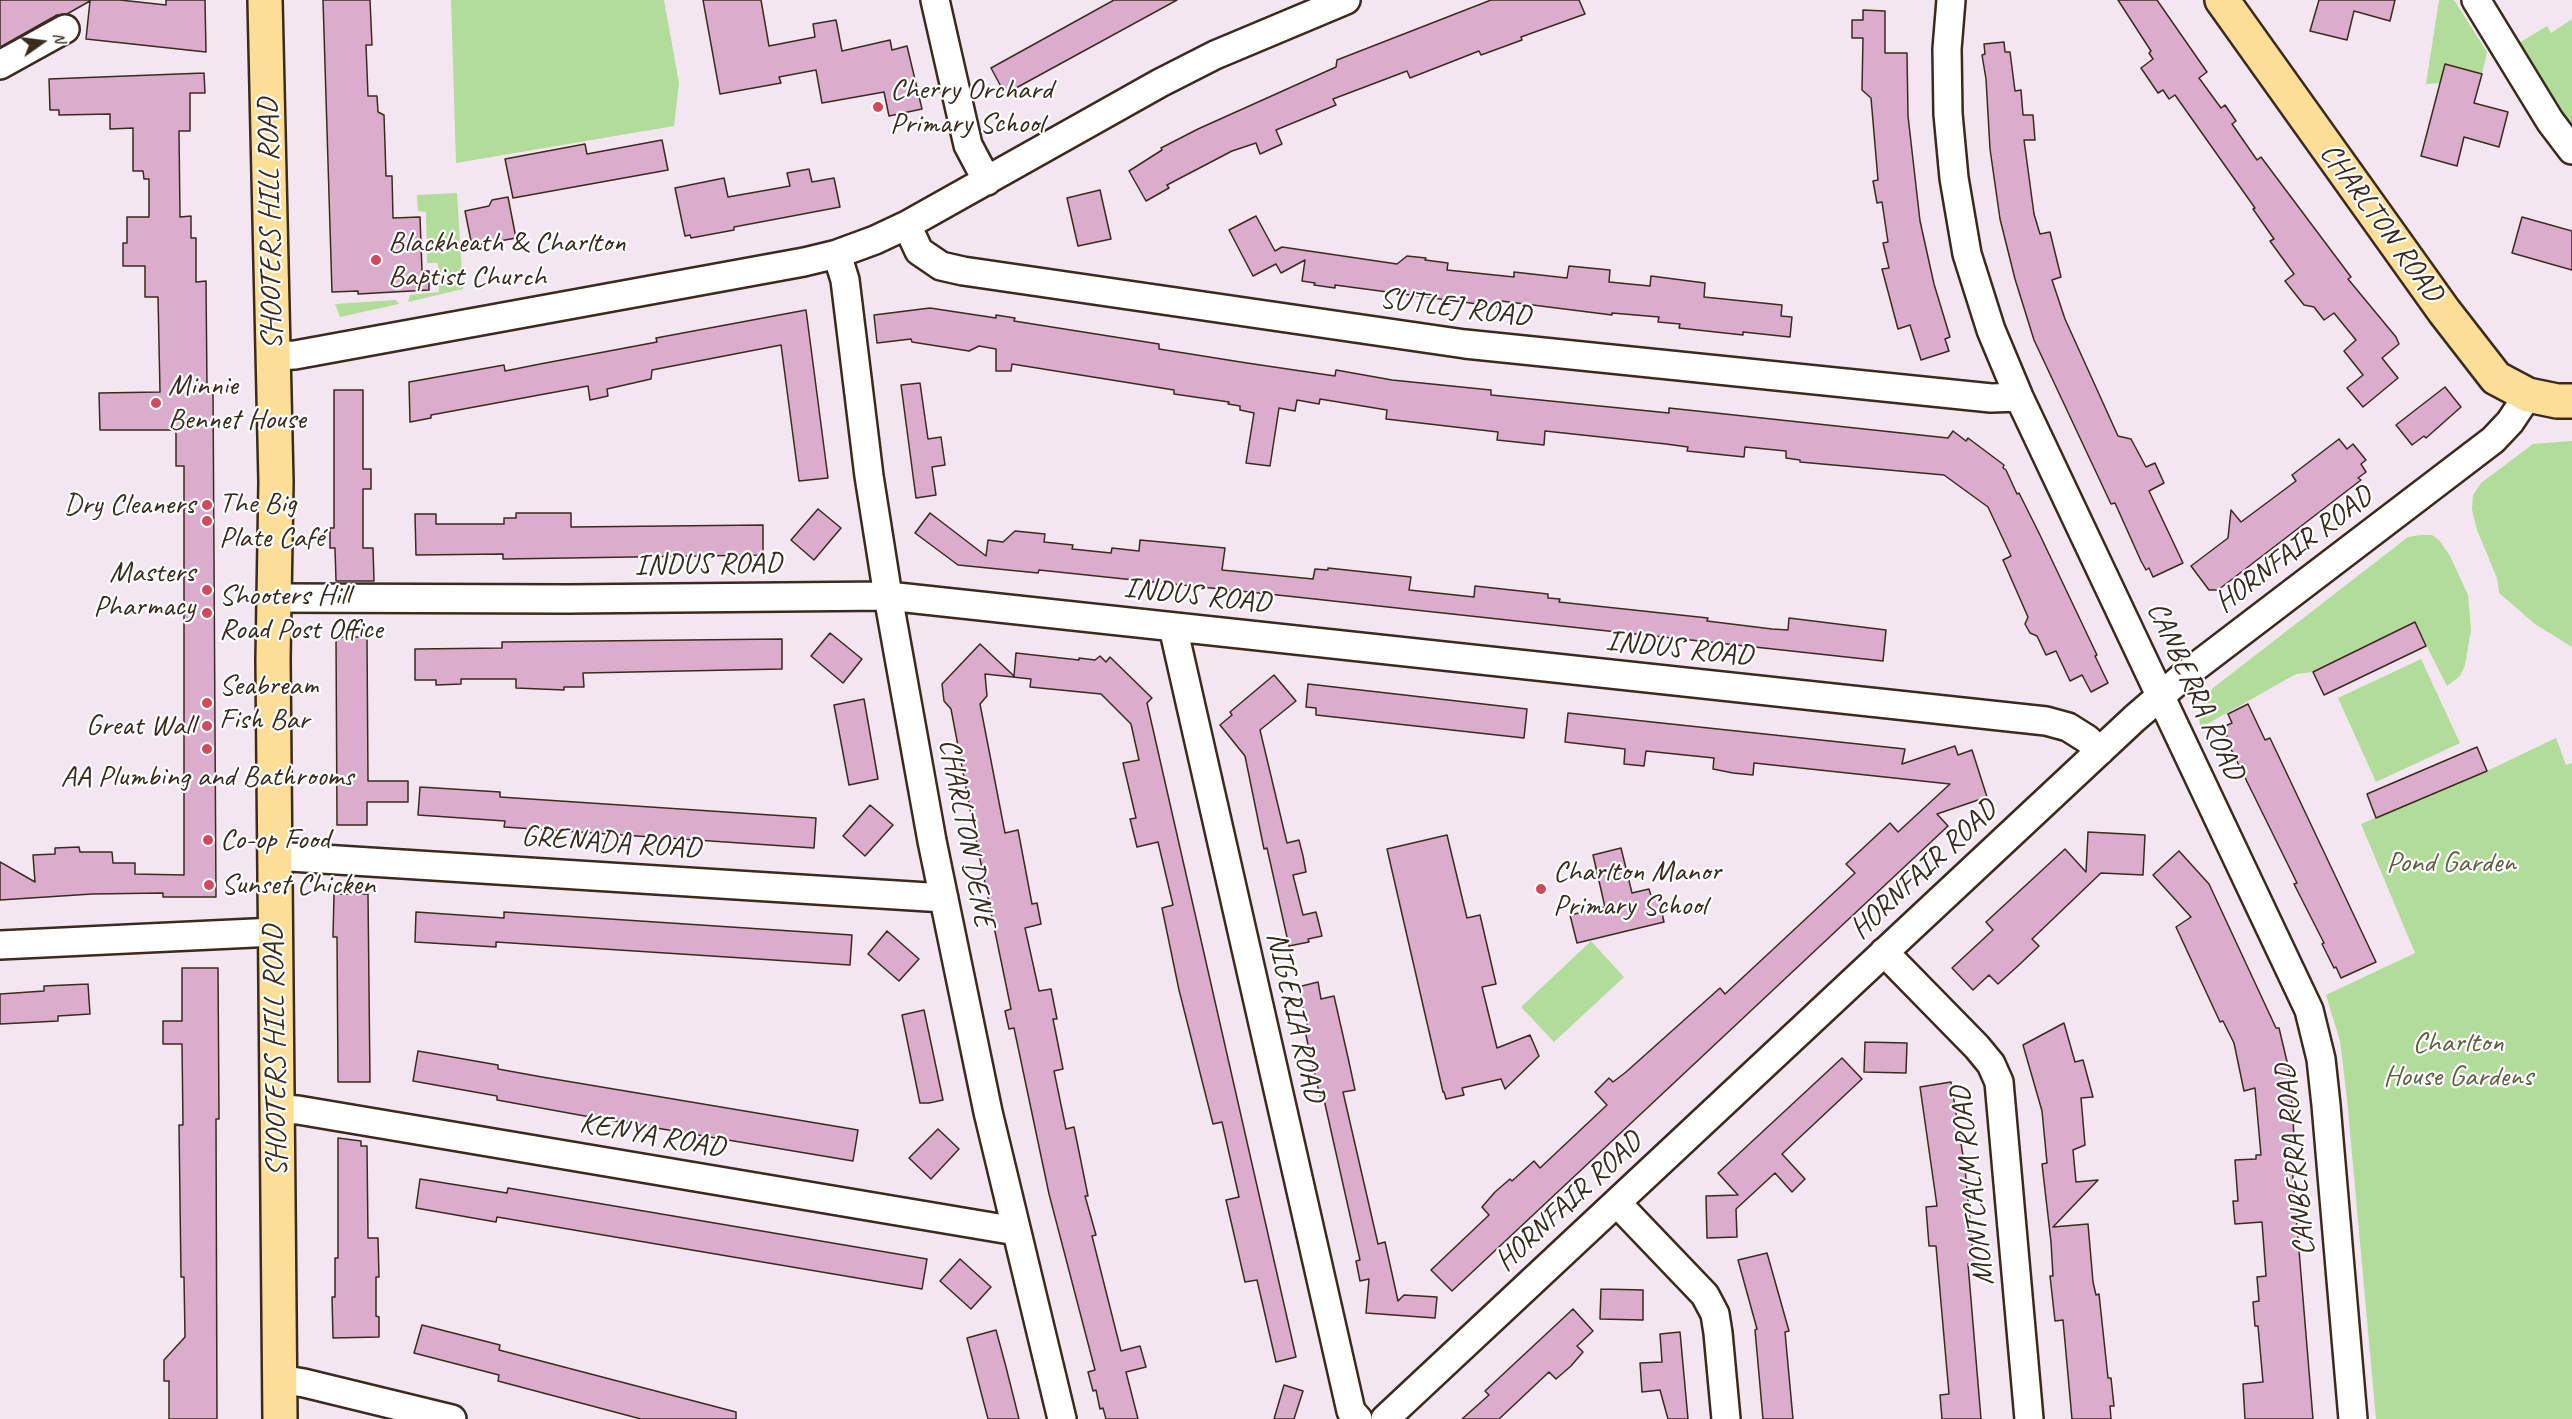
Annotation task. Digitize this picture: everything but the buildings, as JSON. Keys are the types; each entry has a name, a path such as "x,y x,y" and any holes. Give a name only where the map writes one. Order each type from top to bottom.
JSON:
{"main road":[{"name":"SHOOTERS HILL ROAD","path":"265,0 274,356 274,856 280,1419"},
{"name":"CHARLTON ROAD","path":"2222,0 2496,378 2528,395 2557,401 2572,400"}],"street":[{"path":"935,0 968,145 987,181"},
{"path":"274,356 295,355 804,262 837,254 875,240 906,225 1215,55 1346,0"},
{"name":"CANBERRA ROAD","path":"1951,0 1947,49 1948,114 1954,178 1967,254 1990,330 2019,397 2309,1010 2324,1082 2353,1419"},
{"path":"2476,0 2550,122 2572,150"},
{"path":"0,65 65,29"},
{"name":"SUTLEJ ROAD","path":"906,225 920,251 942,266 974,273 1465,344 1991,398 2019,397"},
{"name":"CHARLTON DENE","path":"837,254 845,280 869,476 888,596 944,898 988,1112 1062,1419"},
{"name":"HORNFAIR ROAD","path":"1385,1419 1884,951 2161,696 2185,675 2493,440 2510,422 2528,395"},
{"name":"INDUS ROAD","path":"274,598 568,599 888,596 2046,721 2068,727 2100,751"},
{"name":"NIGERIA ROAD","path":"1173,627 1351,1411 1358,1419"},
{"name":"GRENADA ROAD","path":"274,856 944,898"},
{"path":"0,945 275,932"},
{"name":"MONTCALM ROAD","path":"1884,951 1977,1047 1991,1065 1998,1082 2029,1419"},
{"name":"KENYA ROAD","path":"277,1109 298,1110 1016,1231"},
{"path":"1617,1203 1705,1295 1715,1314 1726,1419"},
{"path":"280,1379 452,1419"}],"green space":[{"path":"451,0 664,0 679,83 674,126 456,163"},
{"path":"2439,0 2454,0 2487,52 2482,74 2445,64 2440,83 2426,84"},
{"path":"2572,19 2572,132 2514,46 2547,26 2551,33"},
{"path":"457,193 463,289 408,302 410,295 439,292 438,263 427,263 426,212 418,211 417,195"},
{"path":"396,300 399,304 340,317 335,304"},
{"path":"2572,441 2572,647 2535,624 2499,593 2497,578 2477,530 2472,510 2473,495 2481,483 2533,444"},
{"path":"2432,535 2439,540 2450,556 2468,595 2471,630 2465,665 2460,676 2447,686 2415,623 2313,672 2296,674 2200,728 2199,715 2204,700 2213,688 2408,537"},
{"path":"2421,659 2460,743 2376,782 2338,698"},
{"name":"Charlton House Gardens","path":"2556,738 2566,765 2572,763 2572,1419 2376,1419 2347,1099 2340,1041 2326,995 2415,953 2361,824 2487,771"},
{"path":"1591,941 1624,977 1554,1042 1521,1007"}],"place":[{"name":"Cherry Orchard Primary School","path":"878,107"},
{"name":"Blackheath & Charlton Baptist Church","path":"376,260"},
{"name":"Minnie Bennet House","path":"156,403"},
{"name":"Dry Cleaners","path":"207,505"},
{"name":"The Big Plate Café","path":"207,521"},
{"name":"Masters Pharmacy","path":"207,590"},
{"name":"Shooters Hill Road Post Office","path":"207,613"},
{"name":"Seabream Fish Bar","path":"207,703"},
{"name":"Great Wall","path":"207,726"},
{"name":"AA Plumbing and Bathrooms","path":"207,749"},
{"name":"Co-op Food","path":"208,840"},
{"name":"Sunset Chicken","path":"209,885"},
{"name":"Charlton Manor Primary School","path":"1541,889"}],"park label":[{"name":"Pond Garden","path":"2451,863"}]}
